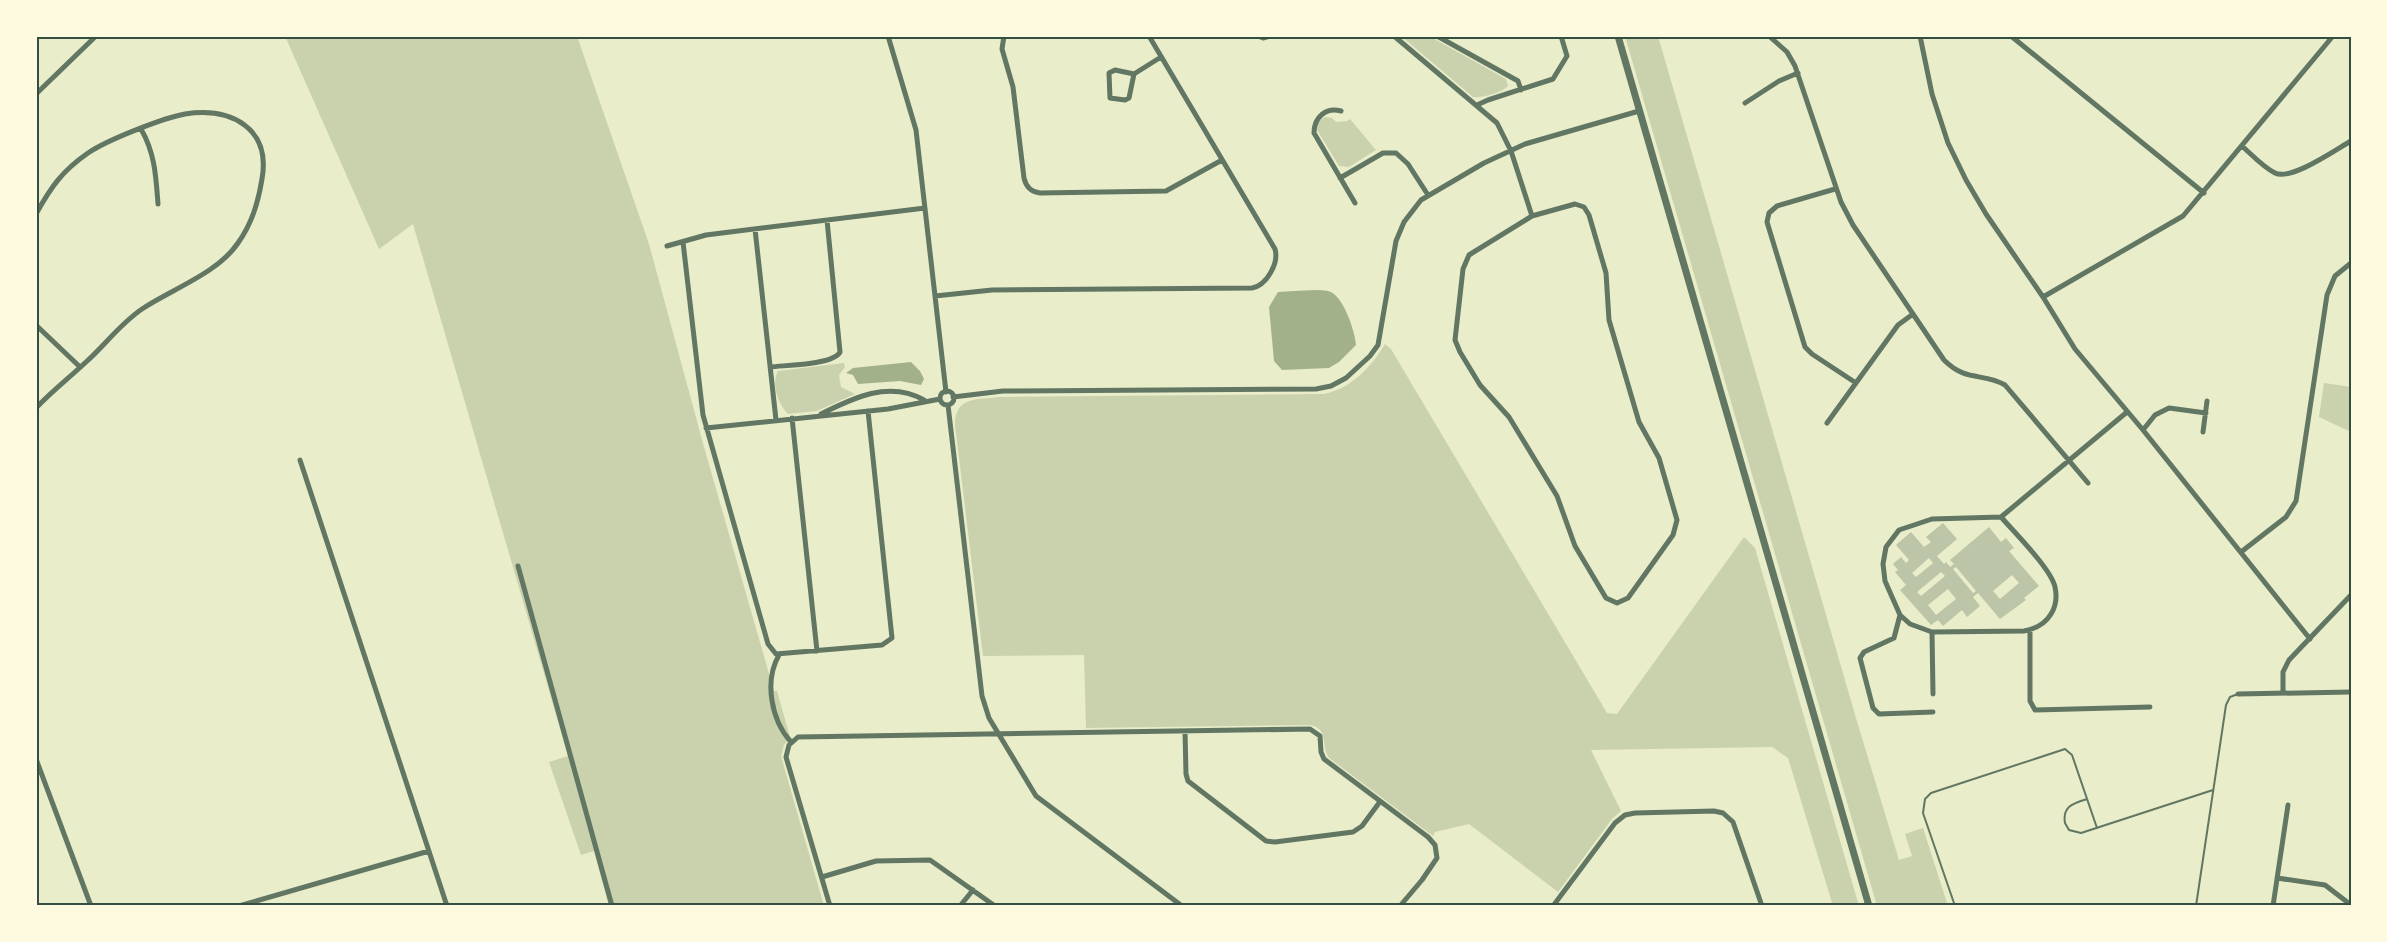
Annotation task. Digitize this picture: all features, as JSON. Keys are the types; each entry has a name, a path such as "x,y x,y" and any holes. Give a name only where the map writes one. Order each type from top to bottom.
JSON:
{"street":[{"path":"36,94 96,36"},
{"path":"888,36 915,123 946,392 953,397 1003,391 1316,389 1339,383 1354,373 1378,345 1399,231 1409,214 1428,195 1534,141 1639,111"},
{"path":"1004,36 1002,49 1013,83 1023,178 1032,191 1040,193 1166,192 1222,160"},
{"path":"935,296 992,290 1252,288 1266,280 1275,263 1276,252 1149,36"},
{"path":"1258,36 1263,38 1270,36"},
{"path":"1394,36 1497,123 1511,151 1532,216"},
{"path":"1437,36 1518,81 1521,90"},
{"path":"1477,105 1553,79 1567,59 1567,50 1561,36"},
{"path":"1618,36 1869,906"},
{"path":"1769,36 1787,52 1798,73 1835,189 1853,225 1950,366 1966,375 2006,384 2088,483"},
{"path":"1920,36 1932,94 1948,143 1986,214 2043,297 2075,350 2143,430 2310,639"},
{"path":"2011,36 2204,193"},
{"path":"2043,297 2178,220 2204,193 2333,36"},
{"path":"1134,74 1129,98 1125,100 1110,98 1109,73 1113,70 1134,74 1161,57"},
{"path":"1745,103 1769,87 1798,73"},
{"path":"1341,111 1332,110 1323,113 1314,128 1316,137 1355,203"},
{"path":"36,214 52,185 88,153 141,129 184,115 204,113 240,121 253,132 261,147 263,173 251,222 228,256 210,270 140,310 115,331 80,367 57,385 36,408"},
{"path":"141,129 148,141 155,165 158,204"},
{"path":"2242,146 2273,172 2284,175 2294,172 2351,141"},
{"path":"1340,178 1383,153 1396,153 1408,164 1428,195"},
{"path":"1835,189 1777,206 1769,213 1767,222 1805,347 1856,383"},
{"path":"1575,204 1581,205 1587,211 1606,273 1608,313 1639,422 1659,458 1676,516 1677,525 1673,535 1628,598 1621,603 1613,603 1606,598 1575,546 1557,496 1509,417 1484,392 1455,340 1466,259 1476,249 1532,216 1575,204"},
{"path":"667,246 706,235 925,208"},
{"path":"770,367 829,361 838,356 840,352 827,220"},
{"path":"754,229 776,420"},
{"path":"683,242 706,428 768,644 773,652 779,655 882,645 890,641 893,634 868,411"},
{"path":"2241,552 2286,518 2296,501 2327,295 2335,276 2351,263"},
{"path":"1827,423 1898,325 1913,314"},
{"path":"38,327 80,367"},
{"path":"817,416 860,396 903,392 924,400"},
{"path":"903,392 904,405"},
{"path":"940,399 946,392"},
{"path":"948,405 953,401 953,397"},
{"path":"940,399 948,405"},
{"path":"706,428 868,411 940,399"},
{"path":"2203,432 2207,401"},
{"path":"948,405 982,696 989,718 1036,796 1182,906"},
{"path":"2143,430 2155,415 2169,408 2206,413"},
{"path":"2001,517 2048,573 2055,586 2056,601 2051,614 2040,625 2030,630 1932,632 1916,628 1900,615 1884,573 1884,553 1894,535 1906,526 1932,519 2001,517 2127,412"},
{"path":"792,418 817,651"},
{"path":"300,460 447,906"},
{"path":"518,566 612,906"},
{"path":"2283,693 2285,667 2351,595"},
{"path":"1900,615 1894,638 1864,652 1860,658 1873,708 1879,714 1934,712"},
{"path":"2030,630 2030,701 2035,710 2150,707"},
{"path":"1932,632 1933,694"},
{"path":"779,655 773,666 770,684 782,732 791,742"},
{"path":"2238,694 2351,692"},
{"path":"830,906 786,757 791,742 803,736 1310,729 1318,733 1321,739 1321,752 1324,759 1428,837 1436,849 1437,858 1434,863 1400,906"},
{"path":"1185,731 1188,781 1266,841 1275,842 1353,832 1362,826 1379,802"},
{"path":"36,759 91,906"},
{"path":"2273,906 2288,805"},
{"path":"1553,906 1615,824 1625,815 1714,812 1723,813 1733,822 1762,906"},
{"path":"239,906 429,850"},
{"path":"822,877 876,861 930,860 995,906"},
{"path":"2277,878 2325,885 2351,905"},
{"path":"960,906 973,890"}],"lane":[{"path":"2196,906 2226,705 2230,698 2238,694"},
{"path":"1955,906 1923,813 1923,804 1935,791 2062,748 2068,750 2072,755 2097,828"},
{"path":"2087,799 2068,807 2064,814 2069,830 2077,833 2097,828 2213,790"}],"shaded area":[{"path":"285,36 577,36 649,244 704,447 774,691 777,691 790,737 784,745 781,756 824,906 609,906 594,851 581,855 549,762 568,756 413,224 379,249"},
{"path":"1401,36 1429,36 1506,79 1508,86 1492,95 1473,97"},
{"path":"1625,36 1658,36 1899,860 1912,856 1905,834 1923,828 1948,906 1877,906"},
{"path":"1325,117 1332,118 1336,122 1350,119 1376,150 1349,167 1339,166 1317,130 1318,122"},
{"path":"1328,291 1339,299 1347,314 1356,345 1339,362 1329,368 1282,370 1274,361 1269,307 1278,292"},
{"path":"1385,344 1391,349 1607,713 1617,714 1744,537 1755,548 1859,906 1833,906 1788,758 1772,747 1591,750 1621,811 1612,819 1558,892 1469,824 1435,832 1433,836 1329,758 1322,733 1316,727 1309,725 1086,728 1084,655 983,656 955,425 956,416 963,404 999,397 1324,394 1352,382 1374,361"},
{"path":"911,362 924,379 921,385 900,381 858,384 853,375 846,373 853,368"},
{"path":"844,363 845,367 839,375 841,387 855,394 817,411 788,414 784,410 775,388 778,371"},
{"path":"2324,383 2351,387 2351,432 2319,417"}],"building":[{"path":"1943,523 1957,539 1937,556 1950,567 1954,564 1950,560 1989,527 2001,542 2006,538 2014,548 2009,551 2039,586 2024,598 2026,600 2000,619 1978,593 1973,597 1980,606 1967,617 1962,610 1943,626 1938,620 1931,625 1900,590 1906,585 1895,572 1898,570 1893,564 1901,557 1906,563 1909,560 1896,545 1911,532 1924,547 1931,542 1926,537","holes":["1929,558 1933,563 1916,577 1912,573","1956,567 1976,591 1973,593 1953,569","1941,572 1945,576 1921,596 1917,592","2012,575 2019,583 2000,599 1993,591","1948,589 1956,599 1936,615 1928,605"]}]}
